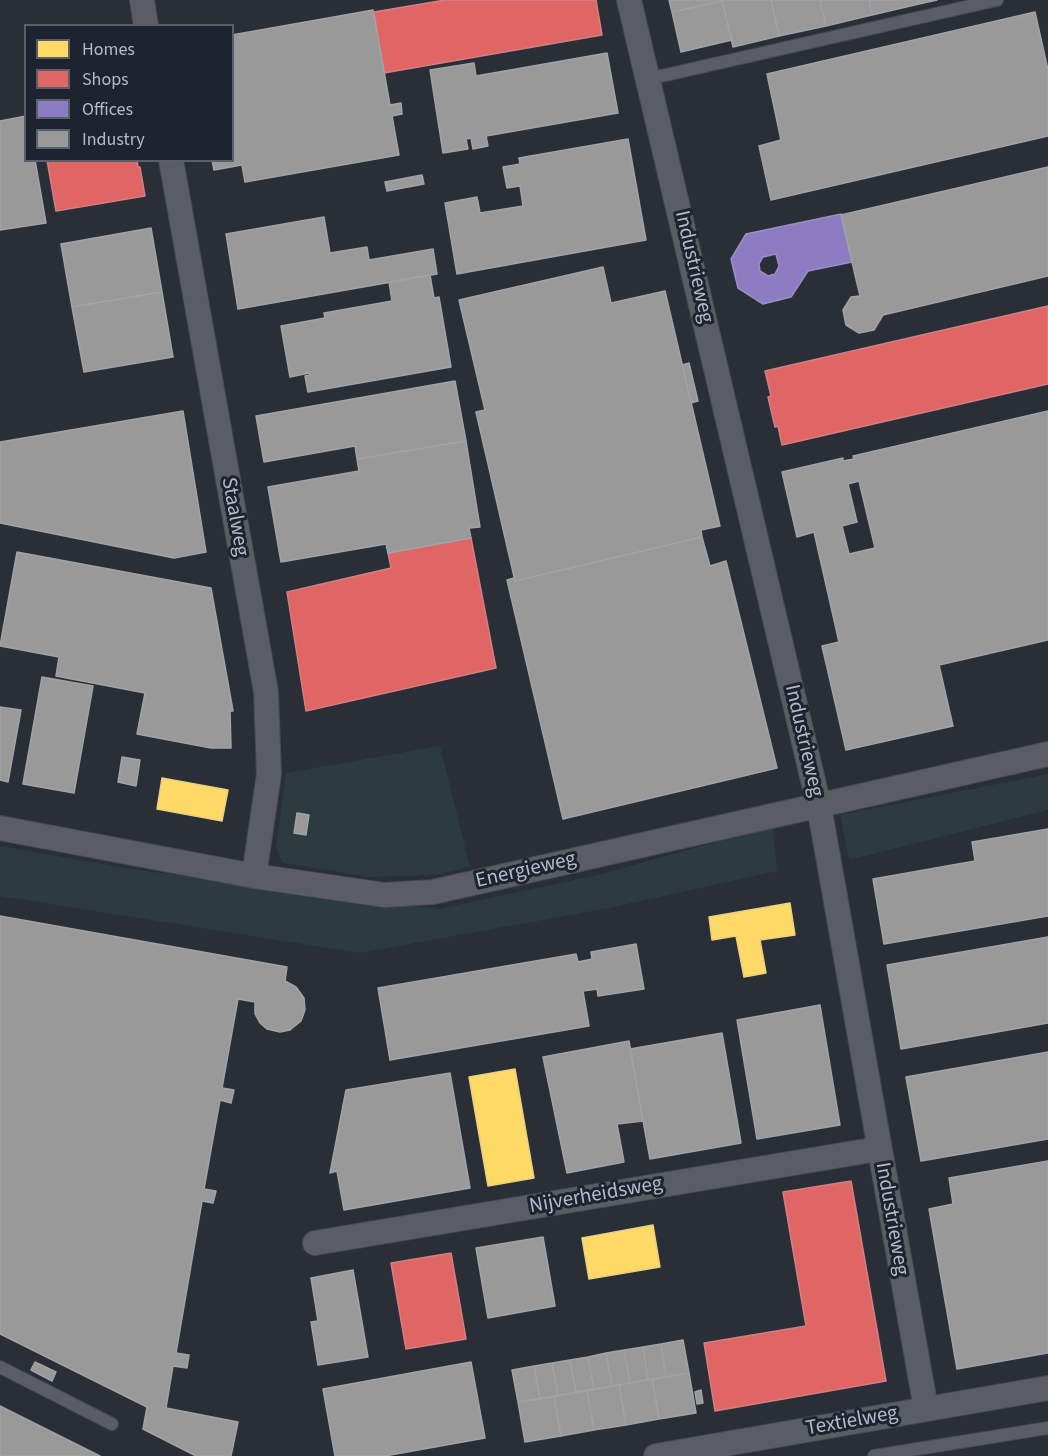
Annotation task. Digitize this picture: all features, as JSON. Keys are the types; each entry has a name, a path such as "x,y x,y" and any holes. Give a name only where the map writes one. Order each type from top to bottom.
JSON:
{"street":[{"path":"142,0 146,24"},
{"name":"Industrieweg","path":"629,0 819,806 878,1149 926,1409"},
{"name":"Staalweg","path":"171,162 266,693 269,774 254,876"},
{"name":"Energieweg","path":"0,828 254,876 385,895 433,892 1048,754"},
{"name":"Nijverheidsweg","path":"315,1244 878,1149"},
{"name":"Textielweg","path":"656,1456 1048,1388"}],"lane":[{"path":"648,79 997,0"},
{"path":"0,1367 112,1424"},
{"path":"874,1456 1048,1428"}],"shaded area":[{"path":"440,746 470,867 435,875 370,877 283,863 276,848 286,773"},
{"path":"1048,774 1048,810 849,860 840,815"},
{"path":"773,826 777,871 609,908 360,953 0,896 0,846 131,869 438,909 598,875"}],"building: Homes":[{"path":"162,778 228,790 222,821 157,809"},
{"path":"790,903 795,935 760,940 766,973 744,977 736,936 712,940 709,917"},
{"path":"515,1069 534,1178 488,1186 469,1077"},
{"path":"653,1225 660,1267 589,1279 582,1238"}],"building: Shops":[{"path":"445,0 596,0 602,35 384,73 374,12"},
{"path":"47,162 137,162 145,196 56,211"},
{"path":"1048,306 1048,384 782,445 768,397 771,396 765,371"},
{"path":"471,538 496,668 306,711 287,592 391,568 388,553"},
{"path":"851,1181 886,1381 715,1411 704,1343 806,1326 783,1192"},
{"path":"451,1253 466,1339 406,1349 391,1263"}],"building: Offices":[{"path":"841,214 852,262 808,271 791,297 763,304 738,288 731,259 746,234","holes":["776,254 779,266 775,274 768,276 760,271 759,264 763,257"]}],"building: Industry":[{"path":"669,0 722,0 722,1 672,12"},
{"path":"722,0 771,0 779,36 733,47"},
{"path":"771,0 820,0 826,26 779,36"},
{"path":"820,0 869,0 872,15 826,26"},
{"path":"869,0 918,0 919,4 872,15"},
{"path":"918,0 937,0 919,4"},
{"path":"722,1 732,40 681,52 672,12"},
{"path":"373,10 390,105 401,103 402,114 392,116 399,155 245,182 242,165 214,170 212,162 234,162 234,35"},
{"path":"1035,12 1048,70 1048,136 771,200 759,146 781,140 767,74"},
{"path":"607,53 618,113 486,136 488,146 473,149 471,138 466,139 468,149 443,153 430,70 474,63 476,76"},
{"path":"24,116 24,162 35,162 46,223 0,230 0,121"},
{"path":"628,139 646,240 457,274 445,203 477,197 480,213 523,206 520,186 507,188 503,167 520,164 519,158"},
{"path":"1048,167 1048,276 883,315 874,330 859,333 846,325 843,310 851,297 860,296 841,215"},
{"path":"422,175 424,184 387,191 385,182"},
{"path":"324,217 330,253 367,247 369,260 433,249 437,274 238,309 226,234"},
{"path":"151,228 162,292 72,307 61,244"},
{"path":"603,267 611,303 665,291 720,526 701,530 702,537 515,581 476,412 485,410 459,300"},
{"path":"430,275 434,298 439,297 451,367 308,392 305,376 310,375 309,373 290,377 281,326 325,318 324,313 392,301 389,282"},
{"path":"162,292 173,357 84,372 72,307"},
{"path":"689,363 698,401 691,403 682,365"},
{"path":"455,381 466,441 357,459 355,446 264,462 256,416"},
{"path":"183,411 206,552 174,558 0,523 0,442"},
{"path":"1048,411 1048,640 939,665 953,726 846,750 822,646 839,642 814,532 797,537 782,472 843,458 843,461 854,459 853,456","holes":["859,481 875,548 849,554 842,526 857,522 848,484"]},
{"path":"466,441 480,527 469,528 471,538 388,553 386,544 281,562 268,487 359,471 357,459"},
{"path":"702,537 710,566 726,561 777,768 563,819 507,580 514,578 515,581"},
{"path":"17,552 211,588 233,711 230,711 231,748 211,748 137,734 145,693 56,676 59,657 0,646"},
{"path":"42,677 93,686 74,793 23,784"},
{"path":"0,707 21,710 8,782 0,780"},
{"path":"122,757 140,760 136,786 118,782"},
{"path":"297,813 309,815 306,835 294,833"},
{"path":"1048,829 1048,916 884,944 873,879 975,861 972,842"},
{"path":"0,916 287,967 285,981 296,987 304,998 305,1010 301,1021 290,1030 280,1032 267,1029 260,1023 255,1014 255,1002 238,999 222,1088 234,1090 231,1103 220,1100 204,1189 216,1191 213,1203 202,1201 176,1353 189,1355 187,1368 173,1366 166,1408 238,1422 231,1456 196,1456 143,1429 147,1407 0,1334"},
{"path":"1048,937 1048,1023 901,1049 887,965"},
{"path":"636,944 644,989 598,996 597,989 583,991 589,1026 390,1060 378,988 576,954 578,962 592,959 591,952"},
{"path":"820,1005 840,1125 757,1139 737,1020"},
{"path":"722,1033 741,1143 650,1159 630,1049"},
{"path":"629,1041 643,1121 617,1124 624,1162 567,1173 543,1057"},
{"path":"1048,1052 1048,1139 921,1161 906,1077"},
{"path":"450,1073 470,1188 344,1210 337,1171 330,1173 346,1090"},
{"path":"1048,1161 1048,1353 957,1369 929,1209 953,1204 949,1178"},
{"path":"543,1237 555,1306 488,1318 476,1248"},
{"path":"353,1270 368,1357 318,1365 311,1322 318,1321 311,1278"},
{"path":"683,1340 689,1373 666,1377 661,1344"},
{"path":"661,1344 666,1377 648,1380 643,1347"},
{"path":"643,1347 648,1380 630,1383 624,1350"},
{"path":"624,1350 630,1383 612,1386 606,1353"},
{"path":"606,1353 612,1386 594,1389 588,1357"},
{"path":"588,1357 594,1389 576,1392 570,1360"},
{"path":"570,1360 576,1392 558,1396 552,1363"},
{"path":"35,1362 56,1372 52,1381 31,1370"},
{"path":"471,1362 485,1438 385,1456 335,1456 323,1389"},
{"path":"552,1363 558,1396 540,1399 534,1366"},
{"path":"534,1366 540,1399 518,1402 512,1370"},
{"path":"689,1373 696,1413 659,1419 652,1379"},
{"path":"652,1379 659,1419 626,1425 619,1385"},
{"path":"619,1385 626,1425 594,1430 587,1391"},
{"path":"701,1390 703,1403 697,1404 695,1392"},
{"path":"587,1391 594,1430 561,1436 554,1396"},
{"path":"554,1396 561,1436 525,1442 518,1402"},
{"path":"0,1406 100,1456 0,1456"}]}
